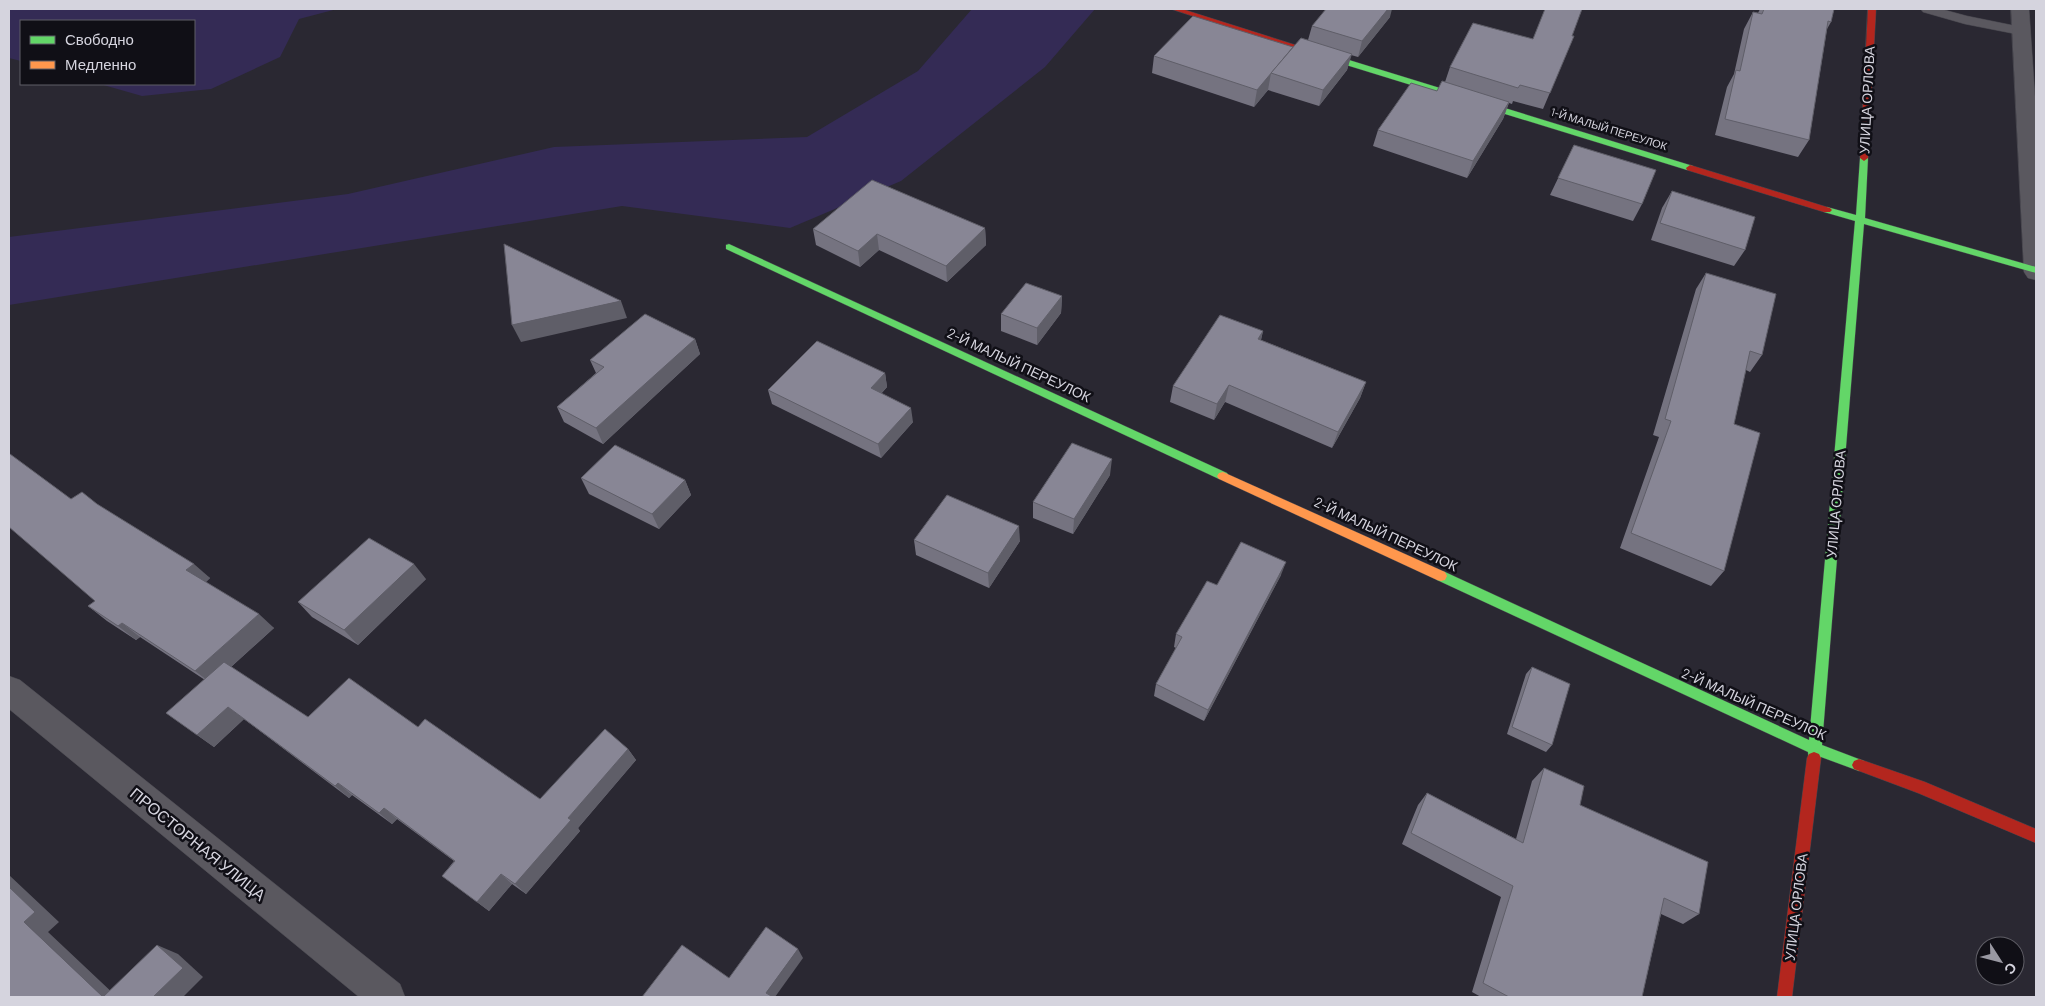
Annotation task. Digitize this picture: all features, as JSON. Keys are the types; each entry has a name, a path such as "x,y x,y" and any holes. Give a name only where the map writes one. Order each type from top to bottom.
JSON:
{"street":[{"name":"1-Й МАЛЫЙ ПЕРЕУЛОК","path":"1175,9 1860,220 2036,272"},
{"name":"УЛИЦА ОРЛОВА","path":"1784,997 1815,749 1860,220 1872,9"},
{"path":"2020,9 2036,272"},
{"name":"2-Й МАЛЫЙ ПЕРЕУЛОК","path":"730,247 1815,749 1920,787 2036,836"},
{"name":"ПРОСТОРНАЯ УЛИЦА","path":"9,690 387,997"}],"lane":[{"path":"1928,9 1965,20 2021,31"}],"shaded area":[{"path":"9,9 337,9 299,19 280,57 211,89 142,96 104,85 195,85 195,20 20,20 20,61 9,58"},
{"path":"972,9 1095,9 1045,67 901,181 790,228 622,206 9,305 9,237 348,194 554,147 807,137 918,71"}],"building":[{"path":"1326,9 1388,9 1362,41 1312,26"},
{"path":"1545,9 1582,9 1572,36 1574,36 1550,93 1520,85 1518,88 1450,67 1473,23 1533,39"},
{"path":"1764,9 1834,9 1831,22 1828,21 1809,140 1725,119 1736,70 1740,71 1753,12 1762,14"},
{"path":"1193,16 1293,47 1257,90 1154,56"},
{"path":"1301,38 1352,54 1323,90 1271,73"},
{"path":"1442,81 1509,102 1473,161 1378,130 1411,83 1437,91"},
{"path":"1574,145 1656,170 1642,204 1558,178"},
{"path":"872,180 985,228 946,266 877,234 858,251 813,229"},
{"path":"1672,191 1755,217 1745,250 1660,223"},
{"path":"504,244 621,301 512,325"},
{"path":"1706,273 1776,294 1762,355 1750,351 1734,424 1760,433 1724,571 1631,533 1671,421 1665,419"},
{"path":"1026,283 1062,296 1037,328 1001,314"},
{"path":"645,314 695,339 596,428 557,407 604,367 590,360"},
{"path":"1220,315 1263,331 1258,339 1366,382 1338,432 1229,385 1217,404 1173,386"},
{"path":"817,341 885,373 871,388 911,408 878,444 768,390"},
{"path":"1072,443 1112,459 1074,519 1033,502"},
{"path":"615,445 685,480 652,514 581,478"},
{"path":"9,454 71,499 82,492 97,504 194,564 186,570 259,614 195,671 122,623 118,626 88,606 95,601 9,527"},
{"path":"947,495 1019,526 988,573 914,540"},
{"path":"369,538 414,564 344,630 298,602"},
{"path":"1241,542 1286,562 1208,710 1156,684 1182,637 1176,634 1207,581 1217,585"},
{"path":"224,662 308,717 349,678 418,727 425,719 540,799 605,729 628,749 568,818 571,820 515,884 501,874 477,902 442,876 455,861 384,808 379,813 338,783 335,786 228,707 197,735 166,713"},
{"path":"1532,667 1570,684 1552,745 1512,727"},
{"path":"1544,768 1584,786 1580,805 1708,862 1699,914 1664,898 1642,997 1509,997 1483,983 1513,886 1411,833 1427,793 1523,843"},
{"path":"9,887 35,912 24,922 103,997 9,997"},
{"path":"766,927 798,949 766,993 773,997 642,997 682,945 729,978"},
{"path":"157,945 183,968 153,997 103,997"}],"traffic: fast":[{"path":"1320,54 1690,168"},
{"path":"1814,758 1864,158"},
{"path":"1827,210 2036,270"},
{"path":"729,247 1223,476"},
{"path":"1441,576 1815,749 1859,765"}],"traffic: slow":[{"path":"1223,476 1441,576"}],"traffic: jam":[{"path":"1175,9 1320,54"},
{"path":"1864,158 1872,9"},
{"path":"1690,168 1827,210"},
{"path":"1784,997 1814,758"},
{"path":"1859,765 1920,787 2036,836"}]}
